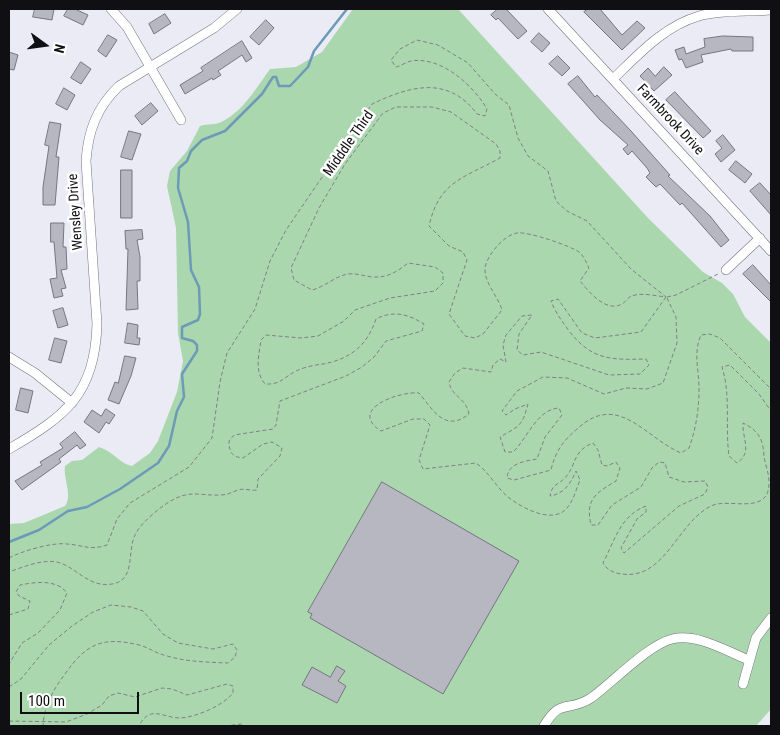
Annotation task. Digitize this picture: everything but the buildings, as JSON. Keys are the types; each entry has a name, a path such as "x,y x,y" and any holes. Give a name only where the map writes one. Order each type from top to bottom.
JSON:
{"street":[{"path":"111,9 127,27 181,120"},
{"name":"Wensley Drive","path":"9,449 48,425 72,403 89,374 97,343 98,324 86,161 94,119 109,96 124,82 214,28 237,9"},
{"name":"Farmbrook Drive","path":"548,9 771,251"},
{"path":"612,78 661,35 686,20 707,14 771,10"},
{"path":"726,270 760,238"},
{"path":"9,357 35,373 72,403"},
{"path":"743,684 756,638 771,618"},
{"path":"544,726 556,709 589,699 655,647 671,639 689,639 711,645 749,660"}],"path":[{"name":"Midddle Third","path":"9,558 44,547 67,543 95,549 106,545 117,518 130,503 189,467 202,453 212,438 220,382 227,353 255,309 270,260 286,230 372,104 394,94 417,88 441,87 471,106 477,114 485,116 487,109 480,95 449,69 431,62 411,61 396,68 391,60 400,49 417,40 438,45 468,63 495,94 509,105 518,138 528,156 548,171 556,201 567,211 587,221 631,269 666,297"},
{"name":"Midddle Third","path":"9,572 44,561 57,562 70,568 84,579 100,584 112,584 124,579 129,570 132,543 136,532 169,502 186,495 202,492 218,496 231,495 237,490 257,490 258,479 280,456 282,448 272,442 263,444 243,458 236,458 231,454 229,448 229,441 234,435 273,429 276,425 280,400 346,376 368,362 386,341 422,331 424,324 408,315 386,314 376,319 371,334 351,355 338,361 296,370 284,380 274,384 265,384 260,377 258,362 261,340 266,335 301,338 318,336 344,321 355,310 390,298 435,291 443,283 443,273 435,267 408,263 395,273 385,276 349,274 338,277 325,287 312,290 294,280 292,268 324,200 370,128 383,114 396,107 432,107 451,112 496,144 500,151 500,158 474,170 443,190 435,204 429,226 449,246 463,252 467,260 449,314 465,336 475,338 482,334 502,310 500,301 489,286 485,268 491,252 516,233 526,232 578,251 585,259 589,268 580,281 596,300 615,305 622,304 629,296 637,294 666,297"},
{"path":"726,270 676,295 666,297 641,332 595,338 582,334 558,299 551,301 554,311 582,347 594,354 607,357 646,359 649,366 640,374 609,375 541,352 523,355 517,350 520,334 532,315 522,316 506,335 503,345 506,362 500,360 493,365 491,372 463,368 455,373 449,382 450,389 466,402 468,414 460,420 452,422 443,418 429,409 419,393 410,392 379,402 373,409 370,418 373,426 381,431 413,419 424,420 430,425 420,460 423,469 476,463 485,469 508,497 532,510 550,516 558,515 567,509 580,480 576,471 565,490 557,495 550,496 552,487 565,478 578,454 585,446 593,443 598,450 602,465 608,466 616,462 620,468 616,481 596,492 589,510 591,525 598,525 612,505 641,487 652,468 659,462 665,463 669,477 676,480 695,483 704,481 708,487 705,494 679,506 624,553 621,548 624,540 637,519 646,512 646,506 637,509 625,519 603,564 607,569 616,574 631,576 644,572 664,557 693,519 712,505 749,504 761,500 767,493 769,482 764,442 752,427 743,423 743,431 748,448 743,459 737,463 729,456 726,419 726,381 722,367 730,365 740,372 771,411"},
{"path":"666,297 676,317 677,343 663,383 647,389 626,388 604,394 567,378 544,377 529,383 517,391 502,411 506,415 528,404 523,423 517,429 500,437 505,452 514,452 520,446 527,432 552,408 558,408 562,415 546,437 537,459 511,466 507,472 507,478 514,480 552,470 554,458 560,444 593,417 607,413 634,422 665,446 681,453 689,448 698,410 696,345 701,335 710,334 720,338 771,389"},
{"path":"9,615 28,609 30,605 30,601 19,596 16,592 20,585 54,583 64,588 68,593 66,602 60,610 38,634 22,643 9,664"},
{"path":"9,687 21,679 49,645 72,626 93,612 111,605 131,607 143,611 163,634 178,643 213,649 233,644 236,650 235,657 228,663 182,660 162,655 141,645 110,642 98,644 80,654 62,678 46,708 43,726"},
{"path":"9,721 66,722 87,714 102,705 109,696 118,693 135,697 162,688 172,689 187,695 227,684 233,686 233,693 228,700 210,708 180,718 155,713 143,718 139,726"},
{"path":"225,726 241,724 243,726"}],"green space":[{"path":"353,9 458,9 648,218 703,272 722,283 733,294 745,317 771,343 771,709 756,726 9,726 9,524 24,523 65,506 68,492 65,466 72,461 82,460 99,447 132,466 150,453 158,441 177,392 183,361 178,333 176,228 167,186 170,171 187,151 200,126 220,123 230,117 249,98 270,69 296,67 322,52"}],"waterway":[{"path":"9,542 39,530 68,511 87,507 120,489 158,463 169,446 177,411 184,397 182,374 197,351 197,345 193,341 182,338 182,327 198,320 200,314 199,287 191,270 188,222 178,188 179,168 187,161 191,151 202,140 225,131 262,94 273,77 276,77 279,86 290,86 308,67 314,51 347,9"}]}
